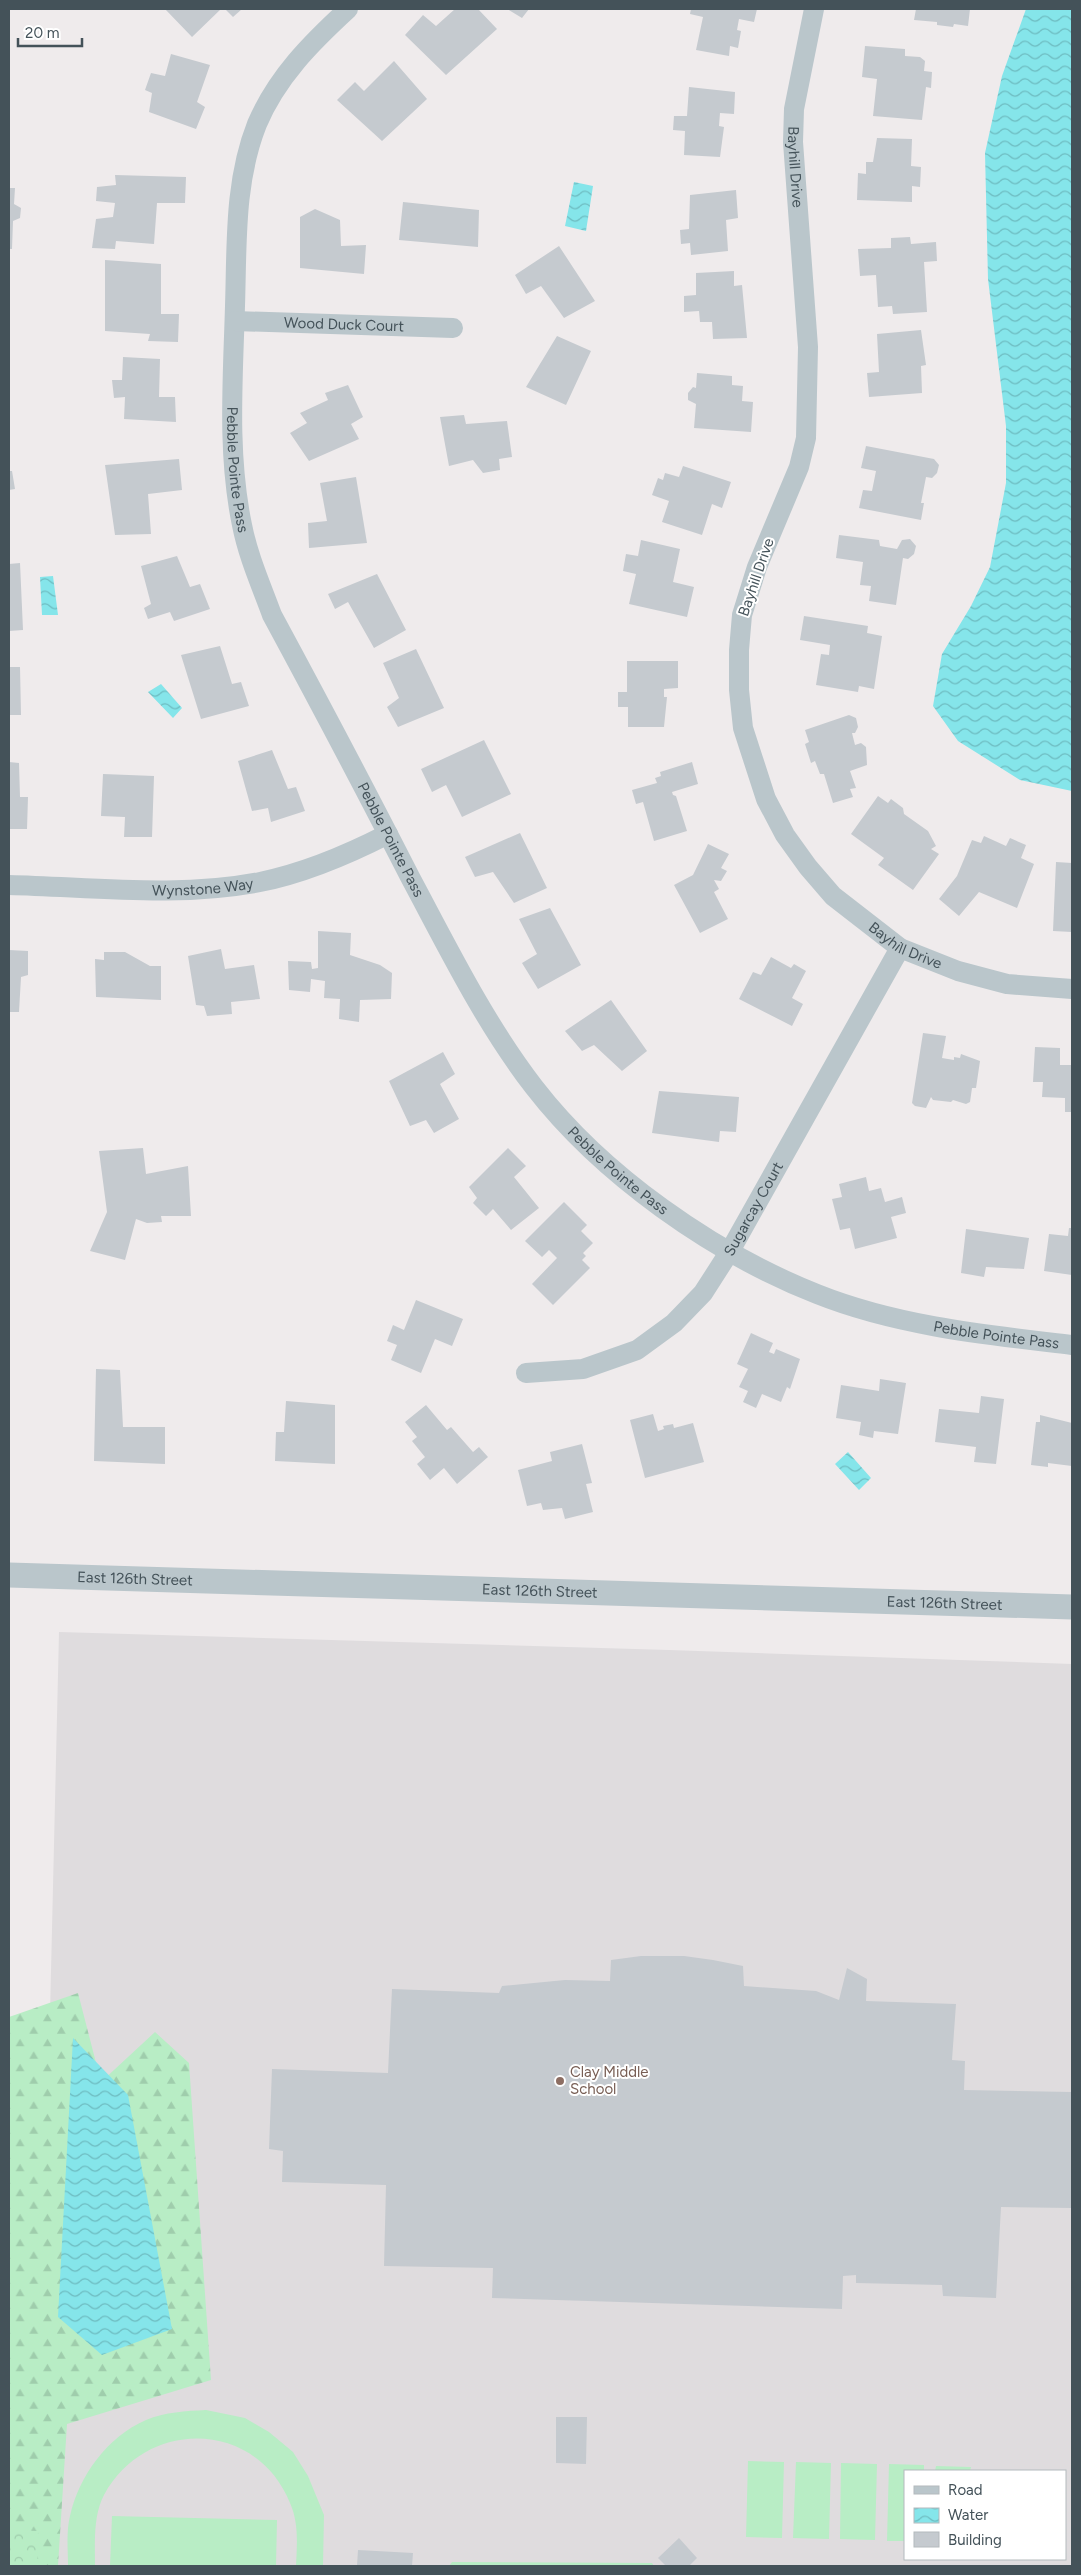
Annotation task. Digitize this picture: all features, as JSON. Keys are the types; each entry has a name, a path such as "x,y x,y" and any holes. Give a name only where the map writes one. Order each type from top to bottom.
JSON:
{"street":[{"name":"Pebble Pointe Pass","path":"348,9 315,39 279,81 258,122 244,161 239,198 232,428 236,478 242,526 256,574 272,615 459,970 504,1045 536,1089 591,1150 636,1188 675,1217 730,1250 817,1294 871,1312 924,1325 1072,1345"},
{"name":"Bayhill Drive","path":"814,9 794,109 793,142 808,348 806,438 799,467 757,567 742,615 739,690 743,728 766,799 808,867 833,896 900,948 958,970 1007,984 1072,989"},
{"name":"Wood Duck Court","path":"235,321 454,328"},
{"name":"Wynstone Way","path":"9,885 152,890 206,889 260,882 314,868 388,834"},
{"name":"Sugarcay Court","path":"526,1373 583,1369 637,1350 674,1323 703,1292 730,1250 900,948"},
{"name":"East 126th Street","path":"9,1575 1072,1606"}],"shaded area":[{"name":"Clay Middle School","path":"59,1632 1072,1664 1072,2566 37,2566"}],"green space":[{"path":"78,1993 101,2082 155,2032 189,2063 211,2380 67,2424 58,2566 9,2566 9,2017"},
{"path":"206,2410 245,2418 269,2432 293,2452 308,2476 324,2515 323,2566 296,2566 297,2534 295,2518 290,2503 274,2475 253,2455 227,2443 200,2439 172,2442 146,2452 123,2470 100,2503 95,2530 95,2566 68,2566 68,2528 74,2501 88,2473 107,2447 132,2427 153,2417 183,2411"},
{"path":"748,2461 784,2462 782,2538 746,2537"},
{"path":"796,2462 831,2463 829,2539 793,2538"},
{"path":"841,2463 877,2464 875,2540 840,2539"},
{"path":"889,2464 924,2465 924,2470 904,2470 904,2541 887,2541"},
{"path":"936,2466 971,2467 970,2470 935,2470"},
{"path":"112,2516 277,2520 276,2566 110,2566"},
{"path":"9,2530 38,2531 37,2566 9,2566"},
{"path":"452,2562 652,2563 654,2566 449,2566"}],"water":[{"path":"1026,9 1072,9 1072,791 1020,780 958,741 933,706 942,654 971,606 990,567 1006,483 1006,426 988,279 985,153 1002,76"},
{"path":"574,182 593,186 586,231 565,226"},
{"path":"53,576 58,615 42,615 40,577"},
{"path":"161,684 182,708 173,718 148,692"},
{"path":"848,1452 871,1478 859,1490 835,1464"},
{"path":"73,2038 128,2095 172,2329 102,2355 58,2317"}],"building":[{"path":"165,9 221,9 192,37"},
{"path":"225,9 242,9 233,17"},
{"path":"455,9 478,9 497,29 446,75 405,35 423,15 436,26"},
{"path":"507,9 529,9 522,18"},
{"path":"691,9 757,9 754,22 739,19 737,30 741,31 738,48 730,46 729,56 696,50 703,17 690,14"},
{"path":"916,9 970,9 968,26 954,24 953,27 937,25 937,22 914,20"},
{"path":"865,46 905,49 905,56 920,57 925,61 924,71 932,72 931,88 926,87 922,120 873,116 877,79 862,77"},
{"path":"171,54 210,65 197,102 205,107 196,129 149,112 152,93 145,90 151,73 165,76"},
{"path":"394,61 427,99 382,141 337,100 355,82 364,91"},
{"path":"689,87 735,92 734,114 720,113 719,126 724,127 720,157 684,155 685,131 673,130 674,116 687,116"},
{"path":"877,138 912,139 911,166 921,167 920,187 912,186 912,202 857,200 858,173 866,174 866,162 873,162"},
{"path":"115,175 186,177 185,203 157,203 154,244 116,241 115,249 92,248 96,219 113,217 115,203 96,201 97,187 116,185"},
{"path":"9,188 15,188 14,204 21,208 20,218 13,221 12,249 9,249"},
{"path":"736,190 738,218 726,220 728,251 691,255 690,243 681,244 680,230 689,229 690,195"},
{"path":"403,202 479,210 478,247 399,240"},
{"path":"315,209 340,220 341,246 366,245 364,274 300,268 300,217"},
{"path":"910,237 911,244 936,242 937,261 924,262 927,312 893,314 892,306 878,307 876,275 860,276 858,249 891,248 891,238"},
{"path":"559,246 595,301 564,318 541,286 526,294 515,275"},
{"path":"105,260 161,264 161,314 179,314 178,342 148,341 150,334 105,331"},
{"path":"734,271 734,286 742,285 747,338 713,339 712,322 700,322 699,311 684,312 684,296 696,295 696,273"},
{"path":"921,330 926,365 921,366 922,393 869,397 867,373 879,372 877,334"},
{"path":"557,336 591,351 566,405 526,387"},
{"path":"123,357 160,359 159,397 175,397 176,422 124,419 125,397 114,398 112,380 122,380"},
{"path":"697,373 732,376 732,385 743,386 742,401 753,402 751,432 694,428 696,404 688,400 688,393 693,387 696,388"},
{"path":"348,385 363,417 351,424 359,439 309,461 290,433 307,423 300,413 328,400 325,393"},
{"path":"464,415 466,424 507,421 512,457 499,459 500,470 483,473 473,460 449,466 440,417"},
{"path":"866,446 934,459 939,465 937,473 932,478 926,477 921,503 924,503 921,520 859,508 863,490 872,491 876,471 861,468"},
{"path":"179,459 182,490 148,494 151,534 115,535 105,465"},
{"path":"683,466 731,482 722,508 712,504 702,535 662,522 669,501 652,495 658,478 663,480 665,473 679,477"},
{"path":"9,471 12,471 15,489 9,490"},
{"path":"356,477 367,543 309,548 308,523 327,521 320,483"},
{"path":"839,535 879,540 880,546 897,549 902,540 910,539 916,546 914,554 908,559 903,558 896,605 869,601 871,586 860,585 863,562 836,558"},
{"path":"641,540 680,549 673,582 694,587 687,617 629,604 636,574 623,571 626,554 638,556"},
{"path":"177,556 190,587 200,584 210,609 174,621 170,612 148,619 144,608 151,604 141,566"},
{"path":"20,563 23,630 9,631 9,564"},
{"path":"377,574 406,630 374,648 348,602 335,609 328,594"},
{"path":"804,616 868,626 867,633 882,636 874,689 859,686 858,692 816,685 821,654 829,655 830,645 800,640"},
{"path":"220,646 232,684 241,682 249,706 201,719 181,655"},
{"path":"416,649 444,708 398,727 387,707 399,698 383,663"},
{"path":"627,661 678,661 678,688 664,689 664,697 667,697 664,727 628,727 628,707 618,707 618,692 627,692"},
{"path":"9,667 20,667 21,715 9,715"},
{"path":"849,715 856,718 858,727 855,733 852,733 855,745 861,743 866,747 867,765 850,771 856,788 850,789 853,797 833,803 824,774 820,774 815,761 811,763 805,744 809,742 805,730"},
{"path":"484,740 511,794 462,817 446,785 432,792 421,769"},
{"path":"272,750 288,789 296,787 305,811 271,822 268,808 252,811 238,761"},
{"path":"9,762 19,763 20,797 28,797 27,829 9,829"},
{"path":"692,762 698,784 672,792 676,796 687,831 654,841 643,802 636,804 632,790 657,783 655,778 661,776 660,772"},
{"path":"103,774 154,776 152,837 124,837 125,817 101,816"},
{"path":"878,796 888,803 891,799 903,808 904,814 928,831 936,846 931,849 939,854 913,890 878,865 884,858 851,834"},
{"path":"520,833 547,888 514,903 493,872 475,877 465,857"},
{"path":"984,836 1006,846 1010,838 1026,845 1021,858 1034,864 1017,908 979,892 959,916 939,899 957,876 972,840 981,843"},
{"path":"708,844 729,854 721,868 727,871 721,881 714,880 719,889 714,892 728,919 700,933 674,885 693,875"},
{"path":"1056,862 1072,863 1072,932 1053,931"},
{"path":"550,908 581,965 538,989 522,963 537,954 519,919"},
{"path":"318,931 351,933 350,955 380,965 392,973 391,999 360,1000 359,1022 339,1019 340,999 324,998 325,981 311,979 310,992 289,990 288,961 311,962 312,969 318,968"},
{"path":"221,949 225,969 254,965 260,999 231,1002 232,1014 207,1016 204,1006 196,1005 188,956"},
{"path":"9,950 28,951 28,975 21,977 19,1012 9,1012"},
{"path":"104,952 125,952 150,966 161,966 161,1000 96,997 95,959 104,960"},
{"path":"771,957 791,968 794,964 806,971 792,998 803,1004 792,1026 739,999 753,972 761,975"},
{"path":"611,1000 647,1051 622,1071 594,1045 582,1051 565,1031"},
{"path":"923,1033 946,1036 942,1058 954,1060 954,1057 960,1058 961,1054 980,1061 976,1088 972,1088 970,1102 966,1104 953,1100 951,1102 933,1100 931,1097 926,1108 915,1106 912,1103"},
{"path":"1035,1047 1060,1048 1060,1065 1072,1065 1072,1112 1065,1112 1065,1098 1042,1097 1043,1082 1033,1082"},
{"path":"443,1052 455,1074 440,1084 459,1119 434,1133 426,1120 410,1126 389,1081"},
{"path":"659,1091 739,1097 736,1132 720,1131 719,1142 652,1133"},
{"path":"143,1148 146,1174 188,1166 191,1216 161,1216 162,1222 147,1223 136,1219 125,1260 90,1251 107,1212 99,1151"},
{"path":"508,1148 526,1166 514,1177 539,1208 511,1230 493,1209 486,1216 473,1203 477,1198 469,1187"},
{"path":"866,1177 869,1191 881,1188 885,1202 902,1197 906,1213 891,1217 897,1238 855,1249 850,1228 840,1230 832,1199 842,1197 839,1184"},
{"path":"564,1202 587,1225 581,1231 593,1243 583,1253 586,1256 582,1260 590,1268 553,1305 532,1284 557,1258 549,1250 542,1257 525,1241"},
{"path":"1069,1228 1072,1228 1072,1275 1044,1271 1049,1234 1068,1236"},
{"path":"966,1229 1029,1238 1024,1269 986,1267 984,1277 961,1273"},
{"path":"416,1300 463,1319 452,1346 435,1339 421,1373 391,1360 397,1345 387,1341 393,1325 404,1330"},
{"path":"751,1333 773,1343 769,1352 774,1354 776,1349 800,1359 790,1389 787,1387 781,1402 762,1394 756,1408 743,1402 748,1391 739,1387 748,1369 737,1364"},
{"path":"96,1369 120,1370 123,1427 165,1427 165,1464 94,1461"},
{"path":"880,1379 906,1383 898,1434 874,1431 873,1438 859,1435 861,1422 836,1418 841,1385 879,1391"},
{"path":"981,1396 1004,1399 996,1464 974,1462 976,1447 935,1442 939,1409 979,1413"},
{"path":"286,1401 335,1405 335,1464 275,1461 276,1432 284,1432"},
{"path":"426,1405 447,1430 451,1427 473,1452 479,1447 488,1457 457,1484 444,1468 430,1480 417,1464 425,1457 412,1441 417,1437 405,1422"},
{"path":"653,1414 658,1431 664,1429 663,1426 673,1424 674,1428 693,1423 704,1462 645,1478 630,1420"},
{"path":"1040,1415 1072,1423 1072,1466 1048,1463 1048,1467 1031,1465 1036,1422 1040,1422"},
{"path":"582,1444 592,1483 586,1484 593,1512 565,1519 562,1508 543,1510 541,1503 527,1506 518,1470 552,1461 550,1452"},
{"path":"641,1956 684,1956 743,1966 744,1986 816,1991 839,2000 847,1968 867,1979 866,2001 956,2004 952,2060 965,2061 964,2090 1072,2092 1072,2208 1001,2207 996,2298 943,2296 942,2285 856,2283 856,2275 843,2276 842,2309 492,2298 493,2268 384,2266 386,2185 282,2182 283,2151 269,2149 272,2069 388,2073 392,1989 499,1993 502,1986 565,1980 610,1981 611,1960"},
{"path":"556,2417 587,2417 586,2464 556,2463"},
{"path":"679,2538 697,2558 689,2566 666,2566 658,2558"},
{"path":"358,2550 413,2553 412,2566 357,2566"}],"place":[{"name":"Clay Middle School","path":"560,2081"}]}
